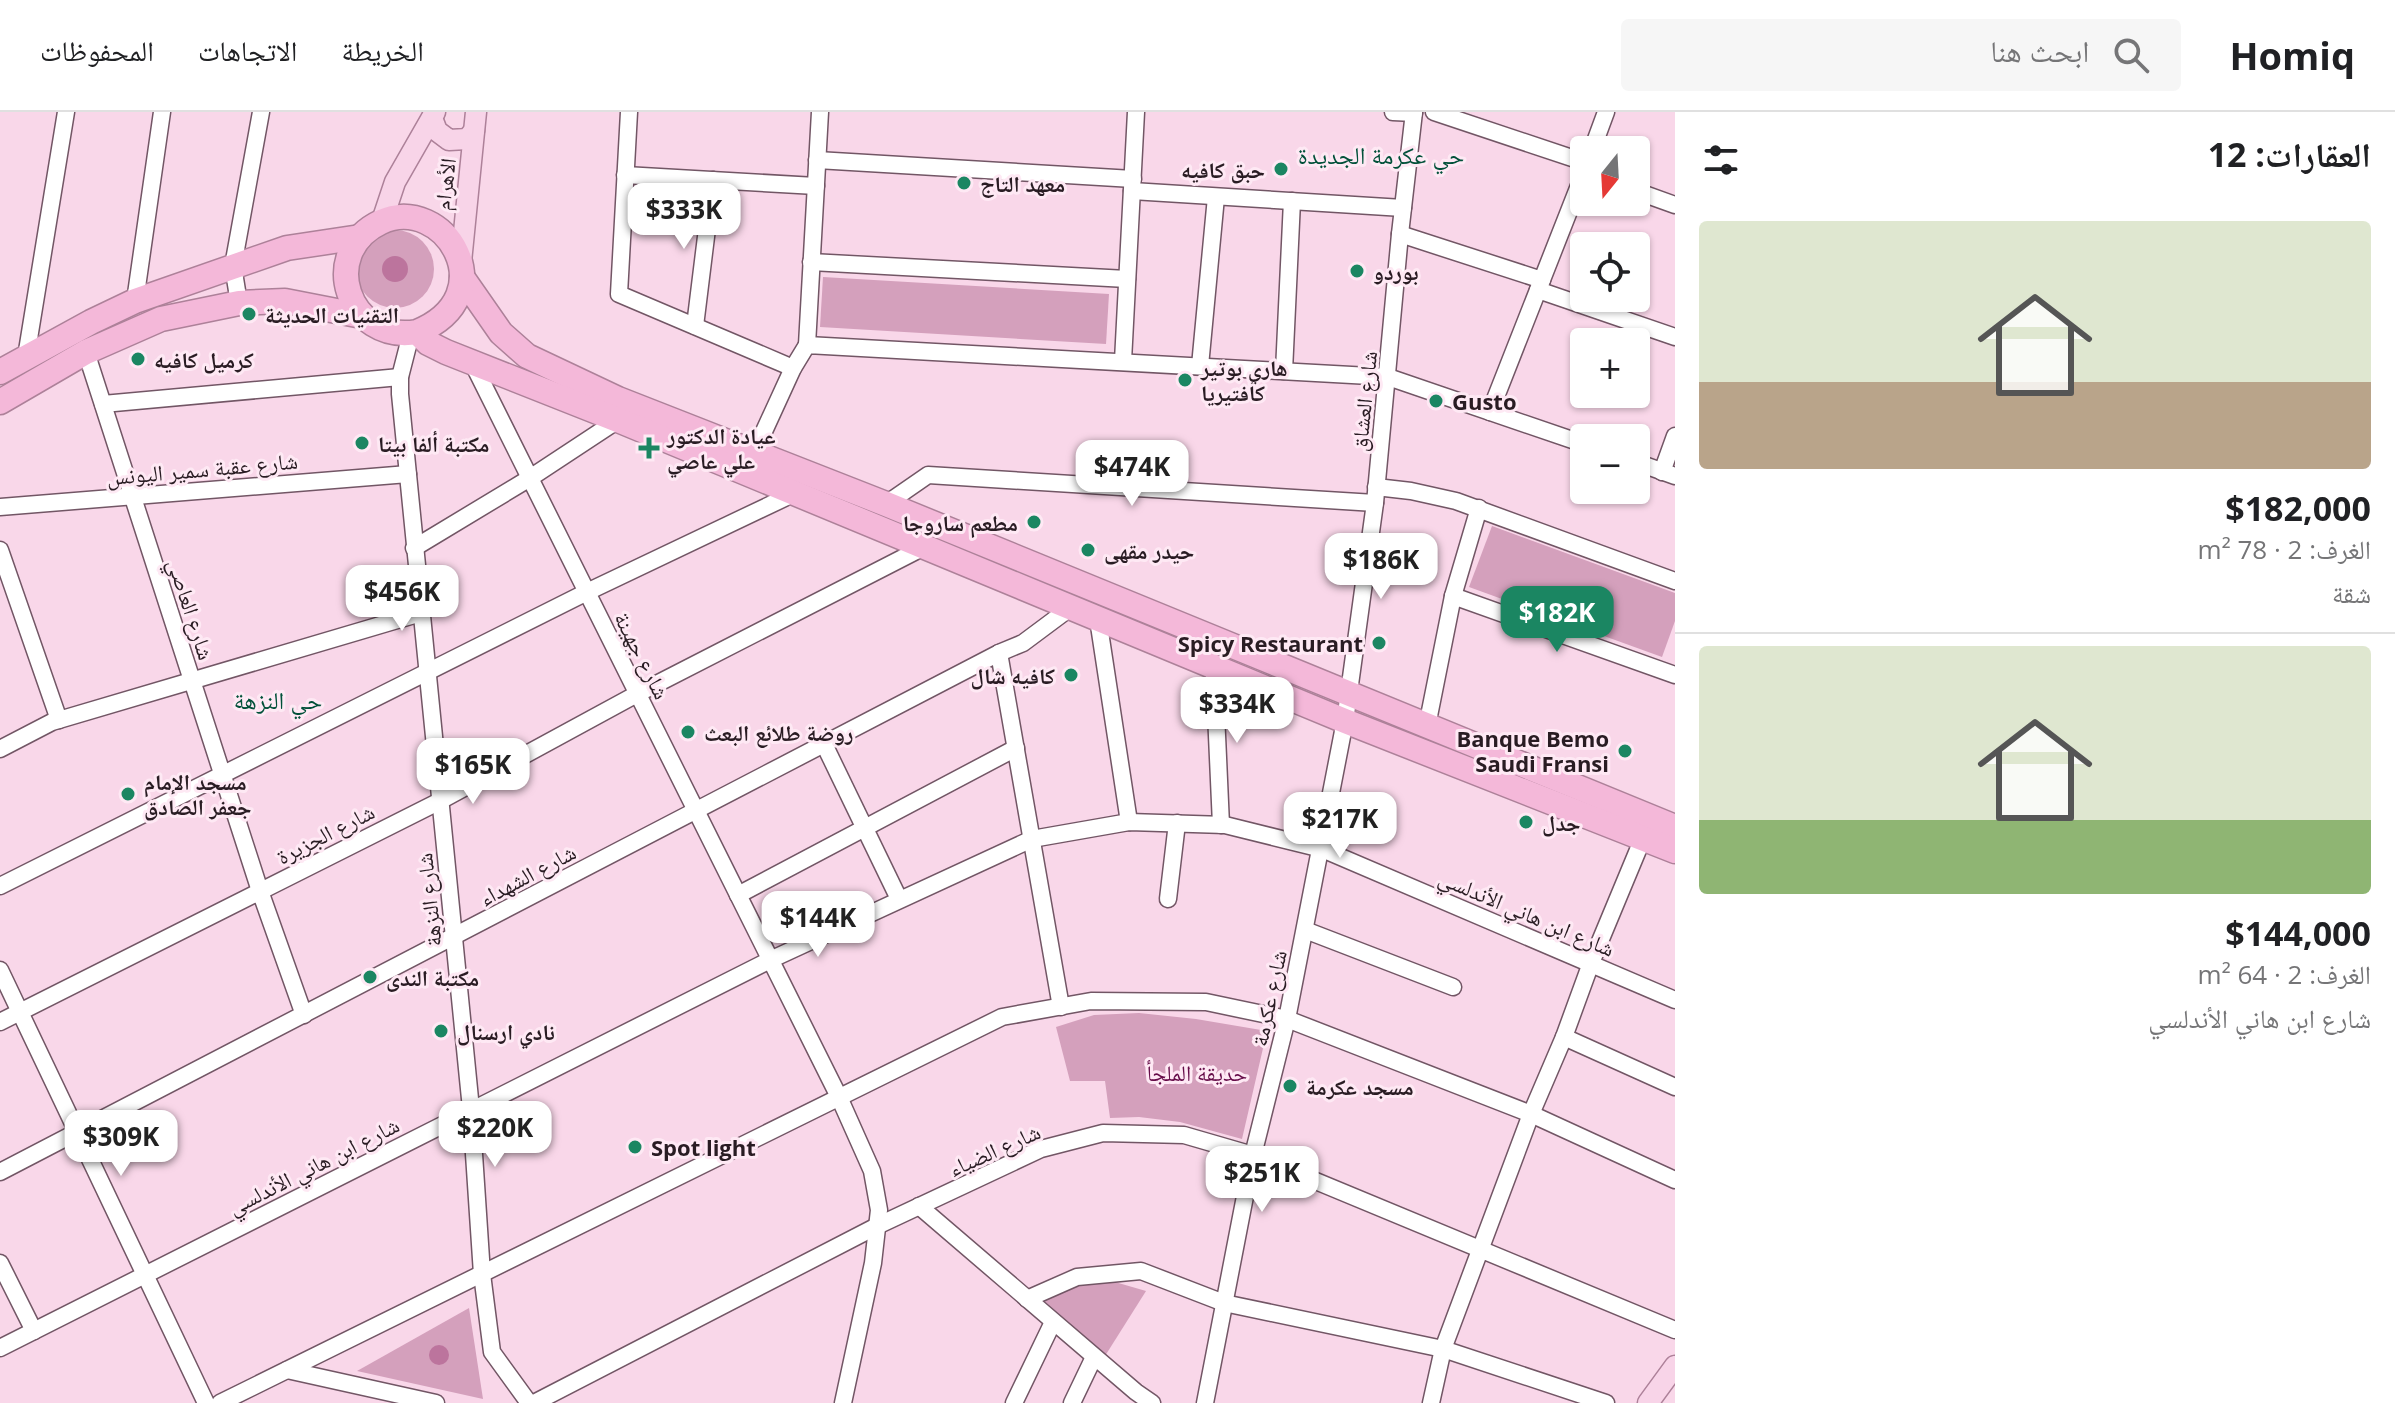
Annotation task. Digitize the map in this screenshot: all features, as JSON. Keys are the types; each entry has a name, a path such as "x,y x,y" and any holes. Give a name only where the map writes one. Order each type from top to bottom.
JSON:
{"highway":[{"path":"461,270 459,296 449,312 435,325 414,333 393,333 376,327 362,316 350,298 345,277 349,255 360,237 382,221 407,217 431,224 450,240 461,270 501,333 527,356 618,399 886,504 1675,827"},
{"path":"0,372 135,301 287,248 360,237"},
{"path":"0,402 86,352 161,319 239,303 285,301 362,316"},
{"path":"414,333 428,343 1214,668 1675,851"}],"main road":[{"path":"433,115 437,131 449,140 467,139 475,122"},
{"name":"الأهرام","path":"382,221 395,182 433,115"},
{"name":"الأهرام","path":"461,270 475,122"},
{"path":"1648,1403 1675,1366"}],"street":[{"path":"26,357 66,112"},
{"path":"135,301 162,112"},
{"path":"239,303 233,266 261,112"},
{"path":"629,112 619,294 793,368"},
{"path":"755,451 793,368 807,345 820,112"},
{"path":"1123,361 1136,112"},
{"path":"1393,112 1414,113"},
{"path":"1434,112 1570,157"},
{"path":"1597,136 1606,112"},
{"name":"شارع العشاق","path":"1349,694 1375,495 1414,113"},
{"path":"817,160 1132,185 1216,197 1403,208"},
{"path":"625,175 816,186"},
{"path":"695,326 713,180"},
{"path":"1650,196 1675,205"},
{"path":"1200,366 1216,197"},
{"path":"1284,371 1292,201"},
{"path":"1490,412 1570,209"},
{"path":"1400,234 1675,337"},
{"path":"811,262 1127,279"},
{"name":"شارع النزهة","path":"414,333 400,377 414,548 471,1109 482,1274 492,1352 532,1403"},
{"path":"807,345 1388,377 1570,439"},
{"name":"شارع العاصي","path":"86,352 260,891 304,1015"},
{"name":"شارع جهينة","path":"472,361 839,1097 872,1171 879,1210 873,1263 843,1403"},
{"path":"103,404 400,377"},
{"path":"414,548 618,420"},
{"path":"1668,474 1675,436"},
{"name":"شارع عقبة سمير اليونس","path":"0,507 408,474"},
{"path":"886,504 928,475 1434,495 1479,508 1675,581"},
{"path":"0,886 426,671 795,493"},
{"path":"1427,726 1453,596 1479,508"},
{"name":"شارع الجزيرة","path":"0,1022 440,801 637,694 924,547"},
{"path":"0,550 59,720"},
{"path":"1453,596 1675,675"},
{"name":"شارع الشهداء","path":"0,1172 1023,643 1070,608"},
{"path":"0,749 59,720 421,613"},
{"path":"1098,619 1129,822"},
{"path":"999,653 1061,1007"},
{"path":"1214,668 1221,825"},
{"name":"شارع عكرمة","path":"1205,1403 1253,1155 1287,1019 1322,849 1349,694"},
{"path":"824,744 899,899"},
{"path":"738,895 1016,748"},
{"name":"شارع ابن هاني الأندلسي","path":"0,1348 770,960 1032,839 1129,822 1177,823 1221,825 1322,849 1675,1000"},
{"path":"1168,899 1177,823"},
{"path":"1431,1403 1443,1349 1531,1114 1643,838"},
{"path":"1305,930 1453,987"},
{"path":"0,970 206,1403"},
{"path":"220,1403 1002,1017 1091,1001 1206,1002 1287,1019 1531,1114 1675,1180"},
{"path":"1564,1037 1675,1087"},
{"name":"شارع الضياء","path":"532,1403 919,1206 1041,1149 1103,1133 1184,1135 1253,1155 1675,1330"},
{"path":"919,1206 1094,1357 1128,1396 1152,1403"},
{"path":"0,1263 34,1331"},
{"path":"1027,1299 1077,1277 1141,1271 1224,1303 1443,1349 1606,1403"},
{"path":"1014,1403 1053,1322"},
{"path":"1072,1403 1094,1357"},
{"path":"287,1370 436,1403"}],"green space":[{"path":"387,230 403,230 417,236 428,247 434,269 428,291 417,302 403,308 387,308 373,302 362,291 356,277 356,261 362,247 373,236"},
{"path":"823,277 1109,294 1106,344 820,327"},
{"path":"1492,526 1675,593 1675,621 1662,657 1469,587"},
{"name":"حديقة الملجأ","path":"1139,1013 1267,1031 1242,1139 1180,1122 1139,1117 1110,1118 1105,1081 1070,1081 1056,1027 1094,1015"},
{"path":"1115,1282 1146,1291 1105,1356 1044,1301 1080,1285"},
{"path":"469,1308 483,1399 357,1371"}],"shaded area":[{"path":"395,256 404,260 408,269 404,278 395,282 386,278 382,269 386,260"},
{"path":"439,1345 446,1348 449,1355 446,1362 439,1365 432,1362 429,1355 432,1348"}],"place":[{"name":"حبق كافيه","path":"1281,169"},
{"name":"معهد التاج","path":"964,183"},
{"name":"بوردو","path":"1357,271"},
{"name":"التقنيات الحديثة","path":"249,314"},
{"name":"كرميل كافيه","path":"138,359"},
{"name":"هاري بوتير كافتيريا","path":"1185,380"},
{"name":"Gusto","path":"1436,401"},
{"name":"مكتبة ألفا بيتا","path":"362,443"},
{"name":"عيادة الدكتور علي عاصي","path":"649,448"},
{"name":"مطعم ساروجا","path":"1034,522"},
{"name":"حيدر مقهى","path":"1088,550"},
{"name":"Spicy Restaurant","path":"1379,643"},
{"name":"كافيه شال","path":"1071,675"},
{"name":"روضة طلائع البعث","path":"688,732"},
{"name":"Banque Bemo Saudi Fransi","path":"1625,751"},
{"name":"مسجد الإمام جعفر الصادق","path":"128,794"},
{"name":"جدل","path":"1526,822"},
{"name":"مكتبة الندى","path":"370,977"},
{"name":"نادي ارسنال","path":"441,1031"},
{"name":"مسجد عكرمة","path":"1290,1086"},
{"name":"Spot light","path":"635,1147"}],"district":[{"name":"حي عكرمة الجديدة","path":"1381,154"},
{"name":"حي النزهة","path":"278,699"}]}
